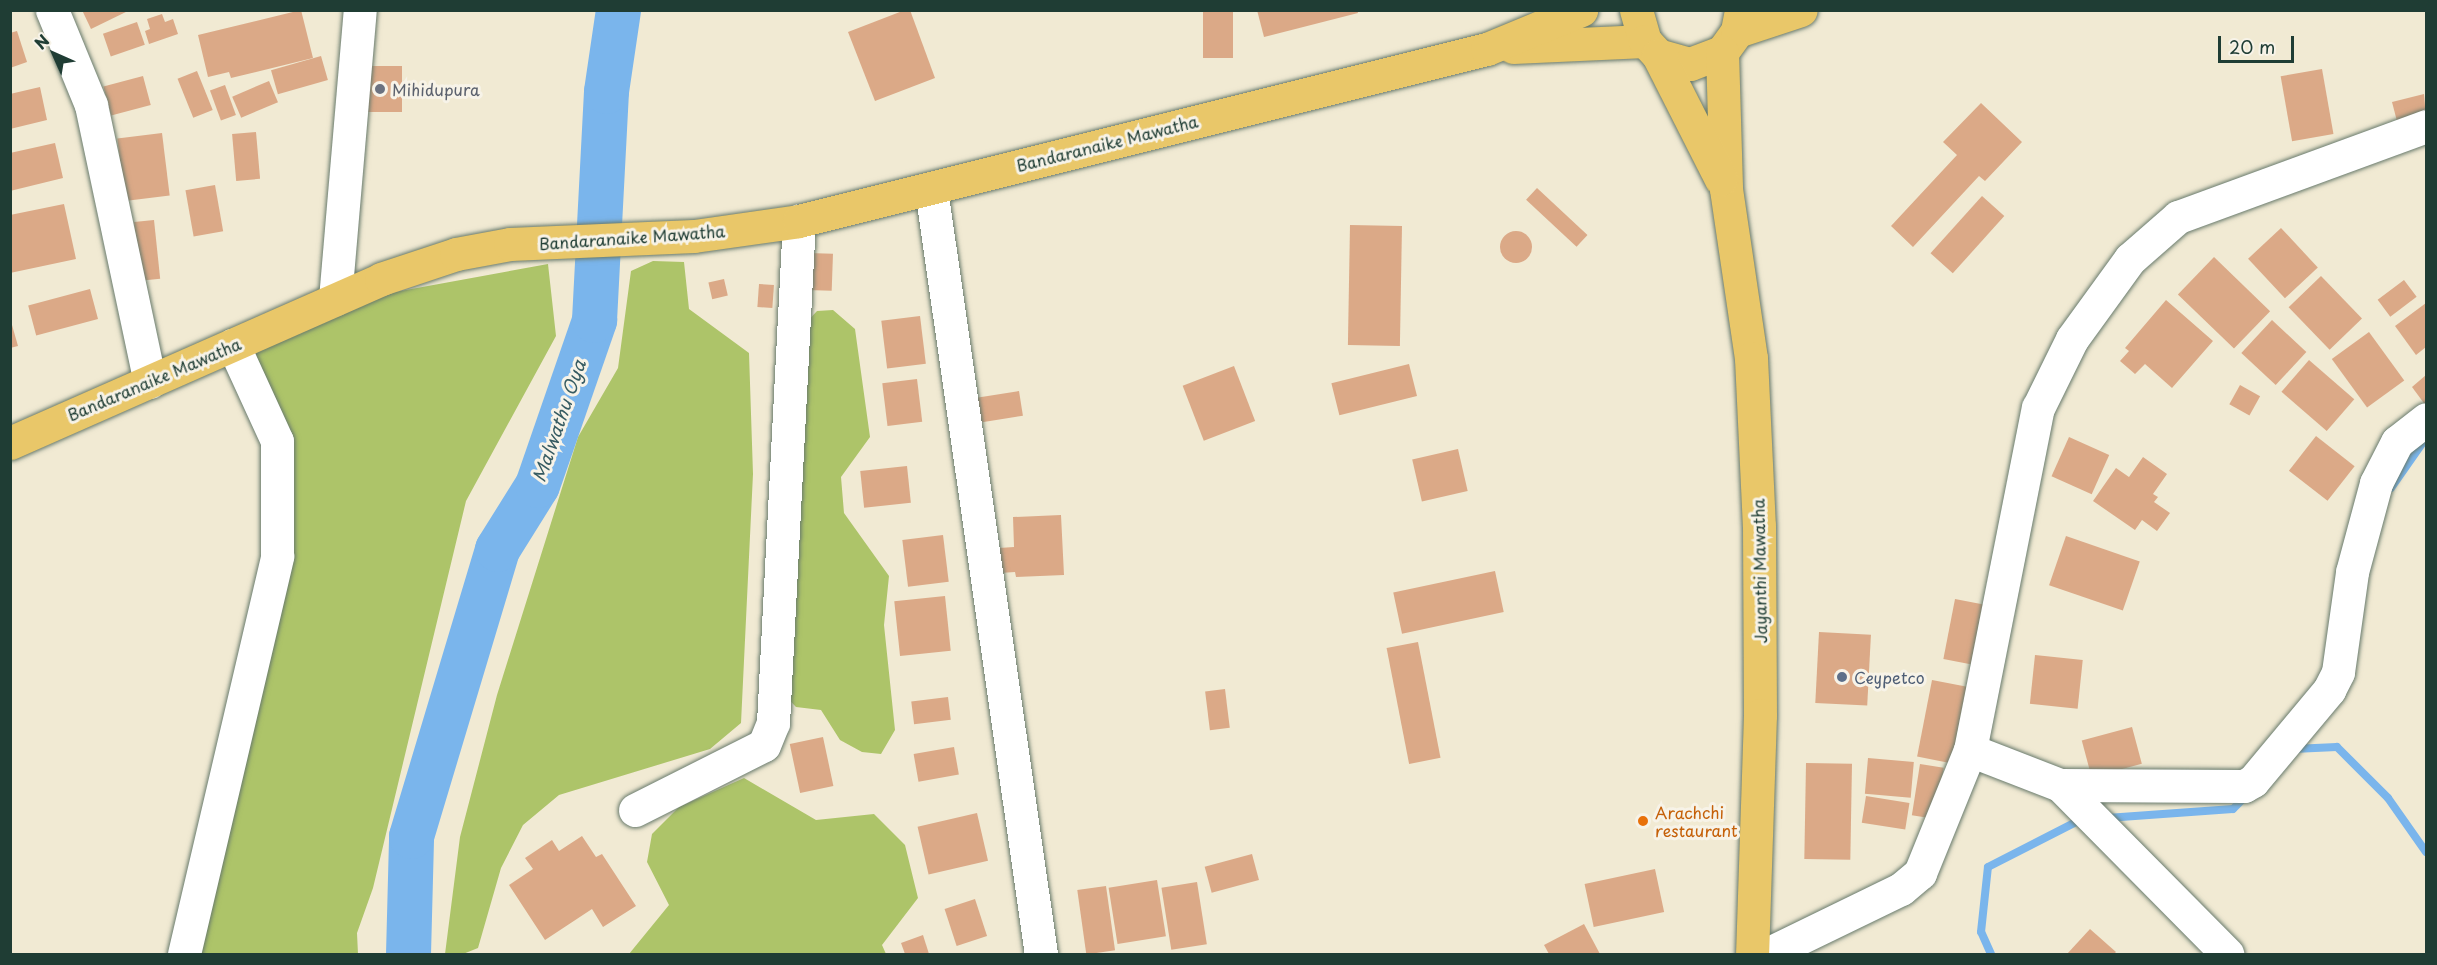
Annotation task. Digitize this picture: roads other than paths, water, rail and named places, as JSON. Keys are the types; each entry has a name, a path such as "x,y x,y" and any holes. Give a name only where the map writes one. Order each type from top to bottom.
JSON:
{"main road":[{"name":"Bandaranaike Mawatha","path":"10,443 335,299 456,254 510,244 694,236 799,220 1487,49 1581,10"},
{"path":"1734,31 1801,10"},
{"name":"Bandaranaike Mawatha","path":"1487,49 1646,35 1690,64 1734,31"},
{"name":"Jayanthi Mawatha","path":"1734,31 1726,189 1751,358 1759,526 1760,715 1752,954"},
{"name":"Jayanthi Mawatha","path":"1646,35 1726,189"}],"street":[{"path":"52,10 91,105 150,382"},
{"path":"335,299 360,10"},
{"path":"1767,954 1901,889 1920,873 1970,750 2038,408 2072,339 2130,259 2178,217 2427,126"},
{"path":"931,189 1041,954"},
{"path":"634,810 764,745 773,723 799,220"},
{"path":"184,954 277,556 277,441 233,345"},
{"path":"1970,750 2060,785 2244,786 2259,776 2329,690 2338,672 2352,572 2376,483 2397,442 2427,418"},
{"path":"2060,785 2227,954"}],"waterway":[{"name":"Malwathu Oya","path":"408,954 411,836 497,549 537,485 594,320 606,91 618,10"},
{"path":"2391,488 2426,438"},
{"path":"2293,749 2337,747 2388,798 2426,852"},
{"path":"2107,818 2233,809 2245,797"},
{"path":"1991,954 1981,932 1988,867 2080,820"}],"place":[{"name":"Mihidupura","path":"380,89"},
{"name":"Ceypetco","path":"1842,677"},
{"name":"Arachchi restaurant","path":"1643,821"}]}
